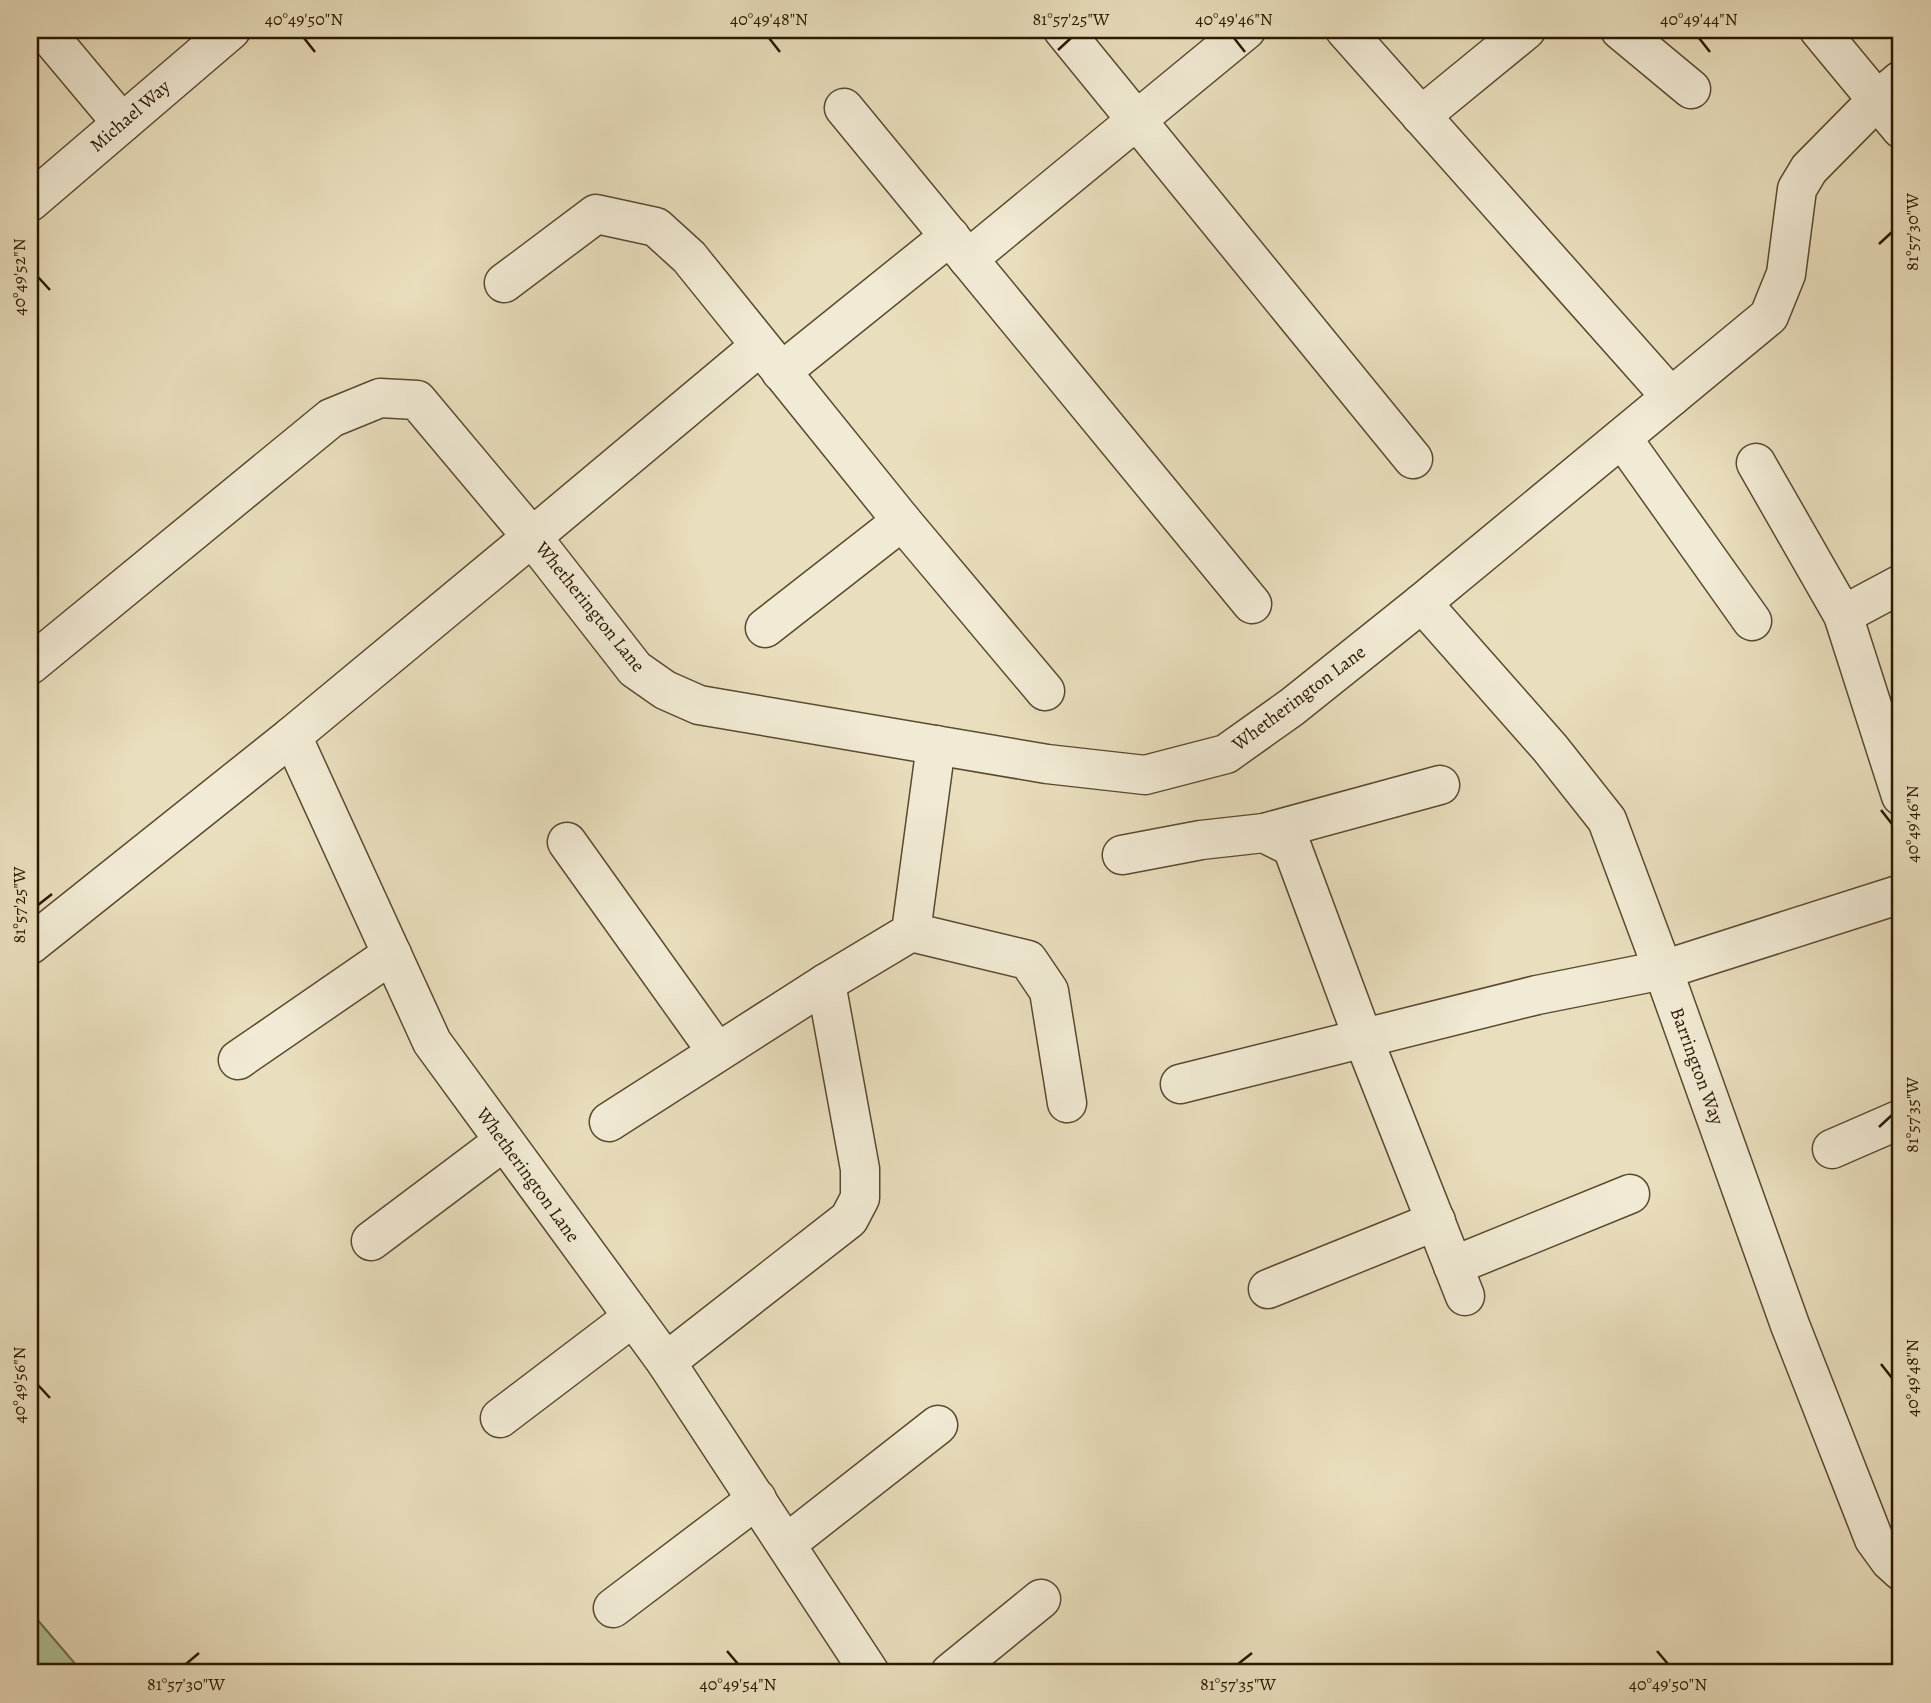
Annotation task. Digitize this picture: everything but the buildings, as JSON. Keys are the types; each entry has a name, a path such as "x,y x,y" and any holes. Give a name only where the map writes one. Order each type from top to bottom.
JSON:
{"street":[{"path":"44,30 122,123"},
{"name":"Michael Way","path":"30,202 231,30"},
{"path":"1063,30 1413,459"},
{"path":"30,665 331,418 380,398 417,400 532,537 770,359 959,247 1138,119 1246,30"},
{"path":"1345,30 1671,397"},
{"path":"1421,116 1526,30"},
{"path":"1620,30 1691,89"},
{"path":"1819,30 1889,90 1901,129"},
{"name":"Whetherington Lane","path":"870,1673 666,1362 432,1042 292,736 532,537 635,668 665,690 699,705 1047,764 1145,775 1226,754 1292,707 1422,603 1769,316 1786,274 1797,189 1808,169 1889,90"},
{"path":"844,108 1252,604"},
{"path":"504,283 596,214 656,227 689,257 902,521 1045,691"},
{"path":"1622,438 1752,621"},
{"path":"1756,463 1843,615 1901,796"},
{"path":"765,628 902,521"},
{"path":"1843,615 1901,584"},
{"name":"Barrington Way","path":"1422,603 1550,748 1607,820 1790,1325 1834,1438 1874,1539 1901,1571"},
{"path":"30,945 292,736"},
{"path":"911,932 936,745"},
{"path":"1122,855 1201,840 1264,832 1440,785"},
{"path":"1264,832 1292,847 1363,1038 1459,1281 1630,1194"},
{"path":"567,842 717,1052"},
{"path":"1180,1084 1537,995 1663,970 1901,894"},
{"path":"609,1122 911,932 1028,960 1049,991 1067,1103"},
{"path":"238,1060 392,954"},
{"path":"666,1362 849,1219 860,1198 860,1169 826,984"},
{"path":"1832,1149 1901,1119"},
{"path":"371,1241 504,1141"},
{"path":"1268,1289 1436,1221"},
{"path":"500,1418 633,1317"},
{"path":"786,1544 938,1424"},
{"path":"613,1608 757,1499"},
{"path":"950,1673 1041,1599"}],"green space":[{"path":"30,1611 83,1673 30,1673"}]}
